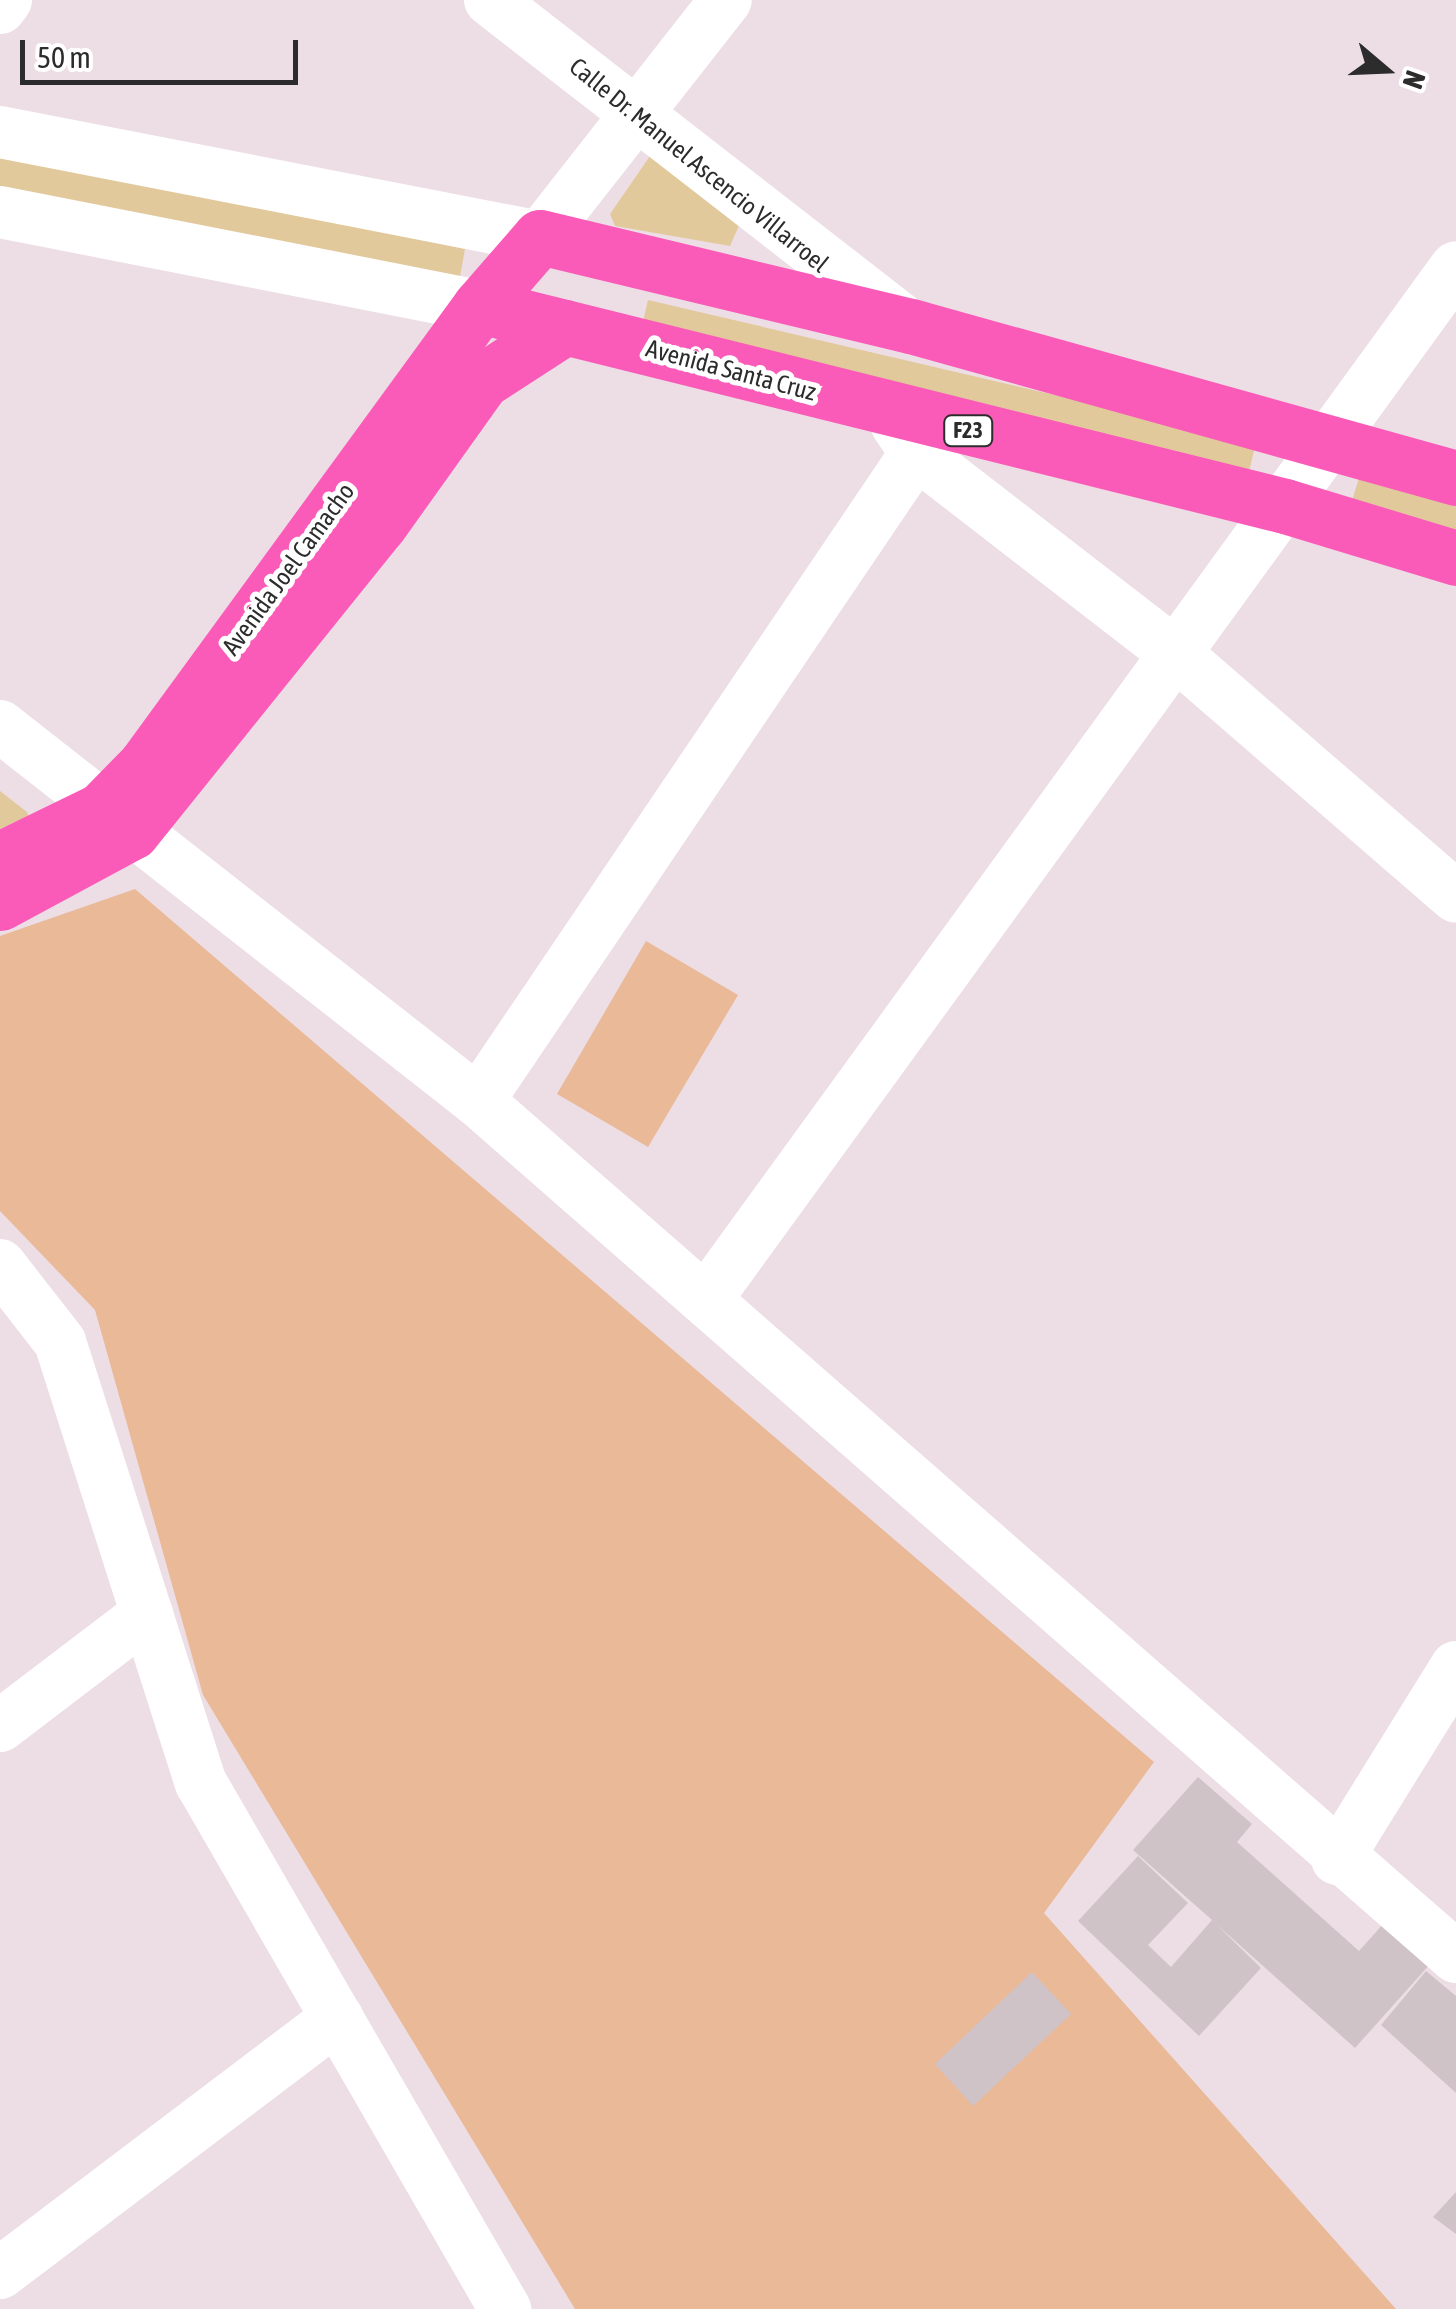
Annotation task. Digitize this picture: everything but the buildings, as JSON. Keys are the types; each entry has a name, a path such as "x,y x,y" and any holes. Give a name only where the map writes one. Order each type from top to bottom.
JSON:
{"highway":[{"name":"Avenida Joel Camacho","path":"0,859 116,821 145,765 480,306 540,237"},
{"path":"540,237 911,326 1456,478"},
{"name":"Avenida Santa Cruz","path":"480,306 565,327 902,432 1284,506 1456,558"},
{"name":"Avenida Joel Camacho","path":"0,903 116,821 380,524 482,381 565,327"}],"street":[{"path":"0,8 6,0"},
{"name":"Calle Dr. Manuel Ascencio Villarroel","path":"490,0 911,326"},
{"path":"0,132 540,237 726,0"},
{"name":"Avenida Santa Cruz","path":"0,212 480,306"},
{"path":"707,1298 1456,267"},
{"path":"478,1101 902,432 1177,655 1456,897"},
{"path":"0,726 116,821 478,1101 707,1298 1338,1860 1456,1957"},
{"path":"0,1267 60,1342 200,1783 505,2309"},
{"path":"0,1726 147,1614"},
{"path":"1338,1860 1456,1667"},
{"path":"0,2273 337,2018"}],"shaded area":[{"path":"0,152 465,249 459,282 0,190"},
{"path":"652,153 741,221 730,246 615,226 610,214"},
{"path":"648,300 1256,442 1249,472 642,326"},
{"path":"1362,468 1456,498 1456,534 1352,501"},
{"path":"0,791 27,812 29,816 0,829"},
{"path":"135,889 1154,1762 1044,1913 1396,2309 575,2309 203,1695 95,1310 0,1211 0,936"},
{"path":"646,941 738,995 648,1147 557,1094"}]}
